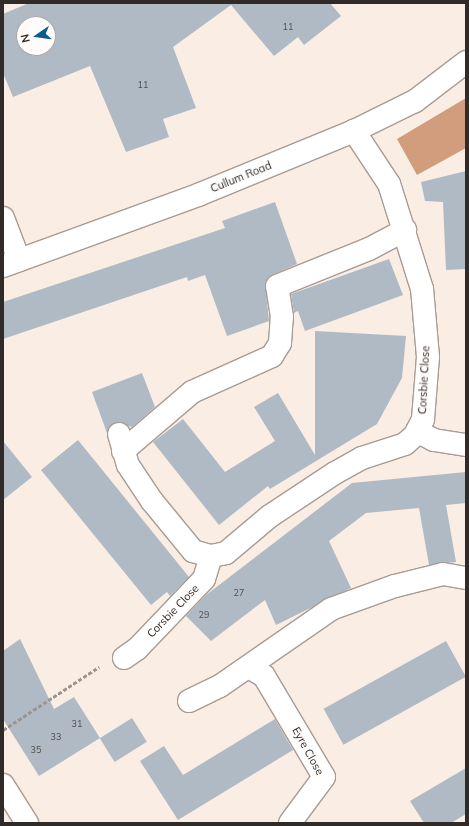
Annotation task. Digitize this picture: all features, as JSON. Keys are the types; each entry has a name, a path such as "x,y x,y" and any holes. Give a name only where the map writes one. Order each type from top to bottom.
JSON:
{"street":[{"name":"Cullum Road","path":"11,263 198,195 354,131 415,101 466,62"},
{"name":"Corsbie Close","path":"354,131 389,184 422,289 428,357 423,419 418,431"},
{"path":"3,218 11,263"},
{"path":"404,230 369,249 277,286 282,317 280,343 272,356 192,392 121,442 128,465 152,500 193,551 211,556 226,553 270,516 335,474 362,458 405,444 418,431 434,440 466,445"},
{"name":"Corsbie Close","path":"124,658 137,649 204,579 211,556"},
{"path":"189,701 256,671 331,609 395,586 443,574 466,578"},
{"name":"Eyre Close","path":"256,671 324,777 290,823"},
{"path":"3,785 28,823"}],"path":[{"path":"3,730 107,662 124,658"}],"shaded area":[{"path":"466,98 466,148 417,175 397,139"}],"building":[{"path":"29,3 330,3 341,16 304,45 298,37 274,56 231,5 173,47 196,108 163,119 169,137 126,152 90,66 13,97 3,73 3,14"},
{"path":"466,171 466,269 446,270 443,202 425,201 421,182"},
{"path":"275,202 297,264 272,275 265,282 269,321 227,336 205,275 188,281 187,277 3,339 3,302 225,228 222,221"},
{"path":"389,259 403,295 305,331 298,311 294,313 291,294"},
{"path":"315,331 406,336 402,378 377,424 270,489 268,486 219,525 153,442 183,419 225,472 275,441 254,407 278,393 315,455"},
{"path":"142,373 155,407 132,427 116,422 107,433 92,392"},
{"path":"78,440 189,577 170,596 167,592 151,605 41,470"},
{"path":"3,441 32,477 3,500"},
{"path":"466,472 466,503 446,505 456,562 429,565 419,508 366,513 329,541 351,588 276,625 265,600 211,641 186,616 206,595 352,483"},
{"path":"20,639 54,709 74,697 100,738 39,776 3,719 3,651"},
{"path":"446,641 466,677 343,745 324,709"},
{"path":"132,718 147,742 115,762 100,738"},
{"path":"275,719 293,750 178,820 140,761 164,746 183,775"},
{"path":"466,768 466,814 451,823 424,823 410,801"}]}
